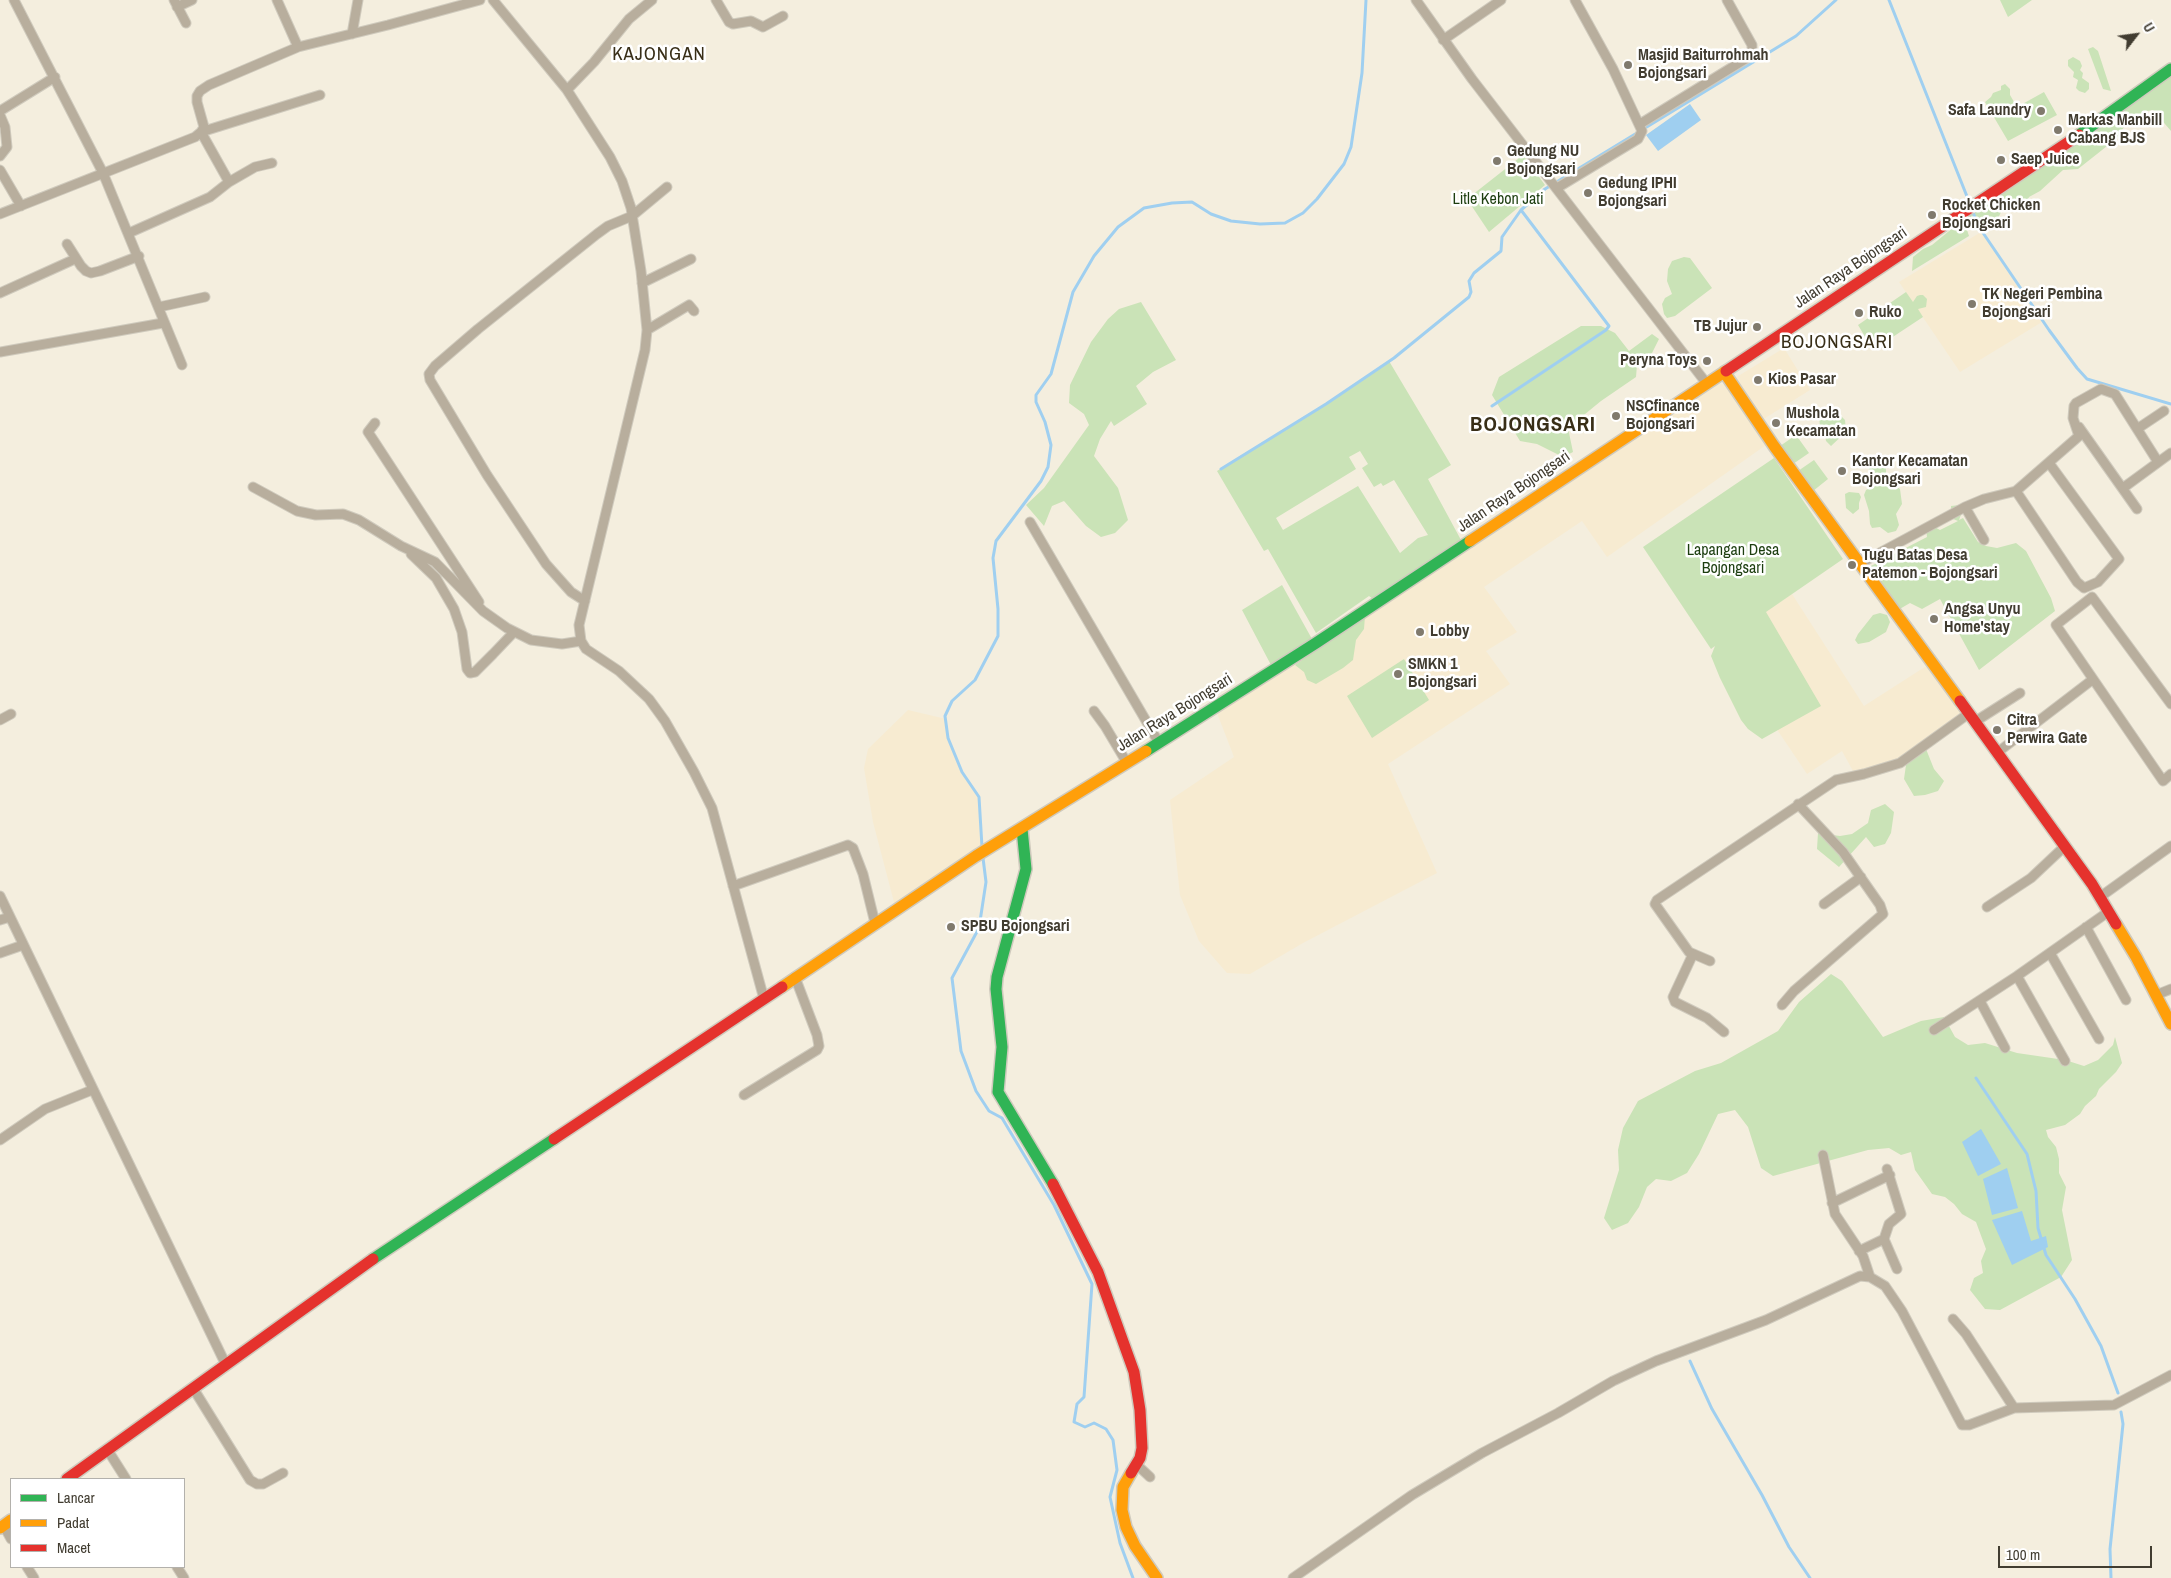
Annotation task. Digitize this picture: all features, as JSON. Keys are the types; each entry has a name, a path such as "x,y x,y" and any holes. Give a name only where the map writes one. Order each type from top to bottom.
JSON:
{"main road":[{"name":"Jalan Raya Bojongsari","path":"67,1478 386,1250 764,999 875,922 976,856 1160,743 1332,632 2066,144 2171,69"},
{"path":"1724,372 1774,446 1998,752 2100,897 2171,1024"},
{"path":"1022,829 1026,869 997,976 996,989 1002,1047 998,1092 1060,1196 1098,1272 1132,1364 1138,1390 1142,1448 1139,1466 1124,1487 1122,1510 1126,1526 1135,1546 1157,1578"}],"street":[{"path":"14,0 103,173 130,233 159,307 163,323 182,365"},
{"path":"186,24 175,3 192,0"},
{"path":"277,0 298,47"},
{"path":"352,34 358,0"},
{"path":"201,132 204,127 197,102 200,91 209,85 298,47 480,0"},
{"path":"493,0 566,90 610,157 622,181 631,208 642,283 647,330 645,350 579,626 581,641 586,649 619,671 648,699 665,721 694,772 712,808 764,999"},
{"path":"566,90 594,62 629,19 652,0"},
{"path":"716,0 729,22 733,24 751,21 763,27 783,16"},
{"path":"1416,0 1443,40 1707,384"},
{"path":"1443,40 1501,0"},
{"path":"1555,185 1638,139 1641,127 1576,0"},
{"path":"1641,127 1752,55 1752,45 1727,0"},
{"path":"0,111 55,77"},
{"path":"0,214 201,132 320,95"},
{"path":"0,115 6,127 7,147 0,156"},
{"path":"201,132 229,182"},
{"path":"130,233 210,197 229,182 255,167 272,163"},
{"path":"0,170 21,206"},
{"path":"585,601 571,592 546,564 487,475 430,380 429,374 435,366 478,329 597,234 608,226 632,216 667,187"},
{"path":"67,244 75,259 86,271 92,273 139,256"},
{"path":"0,294 75,259"},
{"path":"642,283 691,259"},
{"path":"159,307 205,297"},
{"path":"647,330 689,305 694,311"},
{"path":"1,349 163,323"},
{"path":"1859,564 1965,507 1984,499 2016,491 2079,436 2073,418 2076,403 2101,389 2115,394 2158,462"},
{"path":"2137,429 2164,411"},
{"path":"2073,418 2138,508"},
{"path":"375,422 368,432 476,596 483,611"},
{"path":"2123,488 2171,453"},
{"path":"2016,491 2077,582 2084,588 2098,582 2119,559 2049,463"},
{"path":"253,487 297,511 316,515 350,516 401,546 434,562 483,611 514,632 531,640 562,644 581,641"},
{"path":"1965,507 1984,540"},
{"path":"1030,522 1160,743"},
{"path":"401,546 436,578 444,591 458,619 466,664 470,674 475,672 514,632"},
{"path":"2171,704 2092,597 2056,626 2163,781 2171,774"},
{"path":"1998,752 2092,680"},
{"path":"1710,961 1689,952 1656,904 1657,900 1836,780 1900,763 1972,717 2020,693"},
{"path":"1094,711 1127,763"},
{"path":"0,720 11,714"},
{"path":"1782,1005 1794,991 1883,914 1880,905 1843,852 1798,804"},
{"path":"733,886 848,844 853,848 863,874 875,922"},
{"path":"1987,907 2030,878 2065,846"},
{"path":"2100,897 2171,846"},
{"path":"1824,904 1861,877"},
{"path":"0,896 226,1365"},
{"path":"1934,1030 2017,976 2108,912"},
{"path":"0,920 10,917"},
{"path":"2086,928 2126,1000"},
{"path":"0,953 23,945"},
{"path":"2050,953 2099,1039"},
{"path":"1693,954 1673,997 1675,1002 1707,1018 1724,1032"},
{"path":"2017,976 2065,1061"},
{"path":"744,1095 817,1050 819,1046 817,1035 795,977"},
{"path":"2156,995 2171,989"},
{"path":"1980,1001 2005,1048"},
{"path":"0,1140 45,1109 92,1090"},
{"path":"1823,1155 1832,1203 1838,1221 1863,1256 1870,1277"},
{"path":"1832,1203 1888,1172 1901,1214 1889,1224 1884,1239 1897,1269"},
{"path":"1859,1251 1884,1239"},
{"path":"1293,1578 1412,1495 1482,1453 1558,1413 1613,1381 1656,1361 1766,1320 1860,1276 1870,1277 1885,1286 1902,1311 1962,1425 1969,1425 2014,1408 2114,1405 2171,1375"},
{"path":"1953,1319 1966,1334 2014,1408"},
{"path":"193,1388 250,1480 257,1484 262,1484 283,1473"},
{"path":"108,1449 125,1478"},
{"path":"1139,1466 1150,1477"},
{"path":"5,1524 10,1536"}],"shaded area":[{"name":"TK Negeri Pembina Bojongsari","path":"1981,232 2042,322 1960,372 1899,282"},
{"path":"1784,348 1810,390 1762,420 1735,378"},
{"path":"1719,384 1728,385 1766,445 1607,557 1582,521 1484,587 1517,632 1486,651 1510,684 1388,764 1437,873 1303,943 1250,974 1227,973 1199,941 1180,895 1170,800 1234,757 1217,713"},
{"path":"1792,594 1864,706 1931,663 1962,714 1900,760 1865,771 1853,771 1842,751 1807,774 1776,728 1752,621"},
{"path":"908,710 946,719 948,738 962,772 979,797 982,848 895,906 873,822 864,768 868,749"}],"green space":[{"path":"2000,0 2032,0 2008,17"},
{"path":"2093,47 2098,51 2111,91 2103,89 2088,49"},
{"path":"2073,57 2080,61 2082,66 2080,70 2083,73 2082,78 2089,83 2089,89 2085,93 2076,88 2078,80 2073,77 2074,72 2068,66 2068,60"},
{"path":"2171,75 2171,131 2153,110 2142,112 2137,121 2124,127 2116,139 2078,169 2063,170 2040,191 2029,197 2025,207 2012,212 2001,212 1996,223 1977,231 1972,225 1969,214"},
{"path":"2005,84 2010,89 2010,95 2017,107 2044,92 2057,115 2008,141 1985,102 1993,93 2001,90 2001,86"},
{"name":"Litle Kebon Jati","path":"1523,155 1545,185 1489,232 1467,199"},
{"path":"1954,227 1967,230 1969,236 1912,271 1913,257 1932,245"},
{"path":"1684,257 1690,258 1712,288 1675,316 1667,318 1662,304 1665,298 1672,294 1667,281 1668,269 1672,261"},
{"path":"1906,292 1913,302 1920,295 1927,299 1926,307 1918,309 1923,317 1873,350 1858,325"},
{"path":"1141,302 1176,360 1153,372 1136,386 1147,404 1114,426 1111,421 1100,439 1094,456 1118,488 1128,520 1115,533 1101,537 1086,526 1064,501 1052,506 1044,526 1026,505 1044,488 1089,425 1084,414 1069,403 1070,385 1091,342 1108,319 1119,309"},
{"path":"1581,326 1601,326 1615,333 1629,351 1652,334 1659,339 1652,353 1637,365 1636,377 1601,401 1568,428 1573,452 1563,457 1537,444 1520,441 1492,395 1499,377"},
{"path":"1389,361 1451,465 1428,479 1461,540 1373,599 1369,596 1316,633 1268,549 1264,551 1217,471 1326,404","holes":["1360,451 1368,464 1362,468 1374,487 1381,483 1383,486 1394,480 1428,535 1418,538 1400,553 1358,486 1283,530 1276,518 1356,469 1349,457"]},
{"path":"1831,408 1845,420 1846,432 1831,446 1826,441 1824,429 1820,427 1819,416"},
{"path":"1796,435 1809,453 1793,464 1780,446"},
{"name":"Lapangan Desa Bojongsari","path":"1774,458 1843,559 1766,612 1821,706 1762,739 1748,729 1741,720 1711,656 1715,646 1711,649 1643,547"},
{"path":"1814,460 1828,479 1813,491 1798,471"},
{"path":"1871,460 1881,461 1886,466 1886,473 1883,477 1878,479 1873,476 1868,467"},
{"path":"1876,482 1890,482 1900,489 1902,504 1896,514 1899,525 1896,531 1888,533 1880,527 1872,528 1870,524 1869,511 1864,495 1866,490 1875,486"},
{"path":"1849,492 1859,493 1861,497 1859,509 1853,514 1846,508 1845,494"},
{"path":"1960,505 1962,512 1959,520 1963,518 1978,542 1997,548 2016,543 2026,551 2051,598 2055,611 1979,670 1940,599 1922,609 1910,603 1898,610 1869,567 1927,537 1926,528 1931,525 1940,530 1958,521 1953,519 1951,515 1951,506"},
{"path":"1282,585 1312,639 1271,665 1242,610"},
{"path":"1880,613 1887,615 1890,622 1886,632 1869,642 1858,644 1855,640 1858,634 1873,615"},
{"path":"1365,616 1364,629 1356,640 1353,660 1316,684 1307,680 1304,672 1295,665"},
{"path":"1404,659 1429,700 1372,738 1347,696"},
{"path":"1926,749 1934,769 1944,781 1938,791 1914,796 1904,779 1906,765"},
{"path":"1885,804 1894,812 1891,833 1885,844 1874,847 1866,837 1839,867 1817,849 1818,833 1840,836 1852,834 1868,823 1871,810"},
{"path":"1831,974 1842,981 1883,1037 1921,1021 1944,1017 1955,1037 1968,1045 1985,1043 2017,1053 2065,1060 2084,1066 2098,1060 2113,1045 2115,1037 2122,1063 2116,1072 2099,1089 2096,1096 2085,1106 2080,1114 2065,1125 2046,1130 2048,1137 2056,1147 2059,1159 2059,1173 2066,1187 2062,1210 2072,1260 2061,1277 2000,1310 1985,1309 1970,1290 1974,1278 1983,1273 1981,1261 1986,1249 1976,1222 1962,1214 1945,1197 1932,1194 1915,1170 1911,1152 1901,1155 1889,1148 1868,1150 1773,1176 1761,1168 1748,1127 1735,1110 1718,1114 1699,1154 1687,1173 1671,1181 1656,1179 1647,1187 1639,1207 1628,1223 1612,1230 1604,1218 1619,1170 1618,1150 1623,1128 1638,1101 1695,1071 1721,1063 1778,1031 1799,1002"}],"water":[{"path":"1690,104 1701,120 1658,151 1646,135"},
{"path":"1981,1129 2001,1164 1978,1176 1962,1142"},
{"path":"2007,1168 2018,1208 1992,1215 1983,1179"},
{"path":"2022,1211 2031,1241 2046,1236 2048,1247 2012,1265 1992,1220"}],"waterway":[{"path":"982,847 979,797 962,772 948,738 945,716 952,701 975,680 998,636 998,609 993,558 996,541 1041,481 1048,467 1051,445 1045,422 1036,402 1036,395 1051,374 1073,292 1094,256 1118,227 1144,208 1192,202 1211,214 1231,221 1260,224 1285,223 1303,213 1317,199 1344,164 1351,147 1362,73 1366,0"},
{"path":"1221,469 1326,404 1394,358 1469,297 1471,292 1469,281 1474,273 1501,251 1502,237 1521,210 1545,189 1796,36 1836,0"},
{"path":"1889,0 1970,204"},
{"path":"1492,406 1606,330 1609,326 1521,210"},
{"path":"1973,212 1977,224 2049,330 2087,379 2171,404"},
{"path":"983,858 986,882 979,928 952,978 961,1051 976,1091 989,1111 1002,1118 1054,1205 1092,1284 1084,1397 1077,1404 1074,1422 1085,1427 1094,1423 1106,1429 1113,1440 1117,1470 1110,1497 1120,1543 1133,1578"},
{"path":"1976,1078 2027,1154 2036,1191 2038,1228 2046,1255 2075,1299 2101,1346 2118,1393"},
{"path":"1690,1361 1712,1409 1762,1495 1789,1547 1810,1578"},
{"path":"2111,1578 2110,1549 2123,1424 2121,1412"}],"traffic: fast":[{"path":"2079,135 2171,69"},
{"path":"1146,751 1316,643 1470,541"},
{"path":"1022,829 1026,869 997,977 996,989 1002,1047 998,1092 1053,1184"},
{"path":"373,1259 554,1139"}],"traffic: slow":[{"path":"1470,541 1726,371"},
{"path":"1724,372 1774,446 1960,701"},
{"path":"782,987 976,856 1146,751"},
{"path":"2116,924 2136,957 2171,1024"},
{"path":"1131,1473 1123,1487 1122,1510 1126,1527 1135,1546 1157,1578"},
{"path":"0,1528 10,1521"}],"traffic: jam":[{"path":"1726,371 2079,135"},
{"path":"1960,701 2092,884 2116,924"},
{"path":"554,1139 782,987"},
{"path":"1053,1184 1098,1272 1134,1372 1140,1410 1142,1448 1140,1458 1131,1473"},
{"path":"68,1478 373,1259"}],"place":[{"name":"Masjid Baiturrohmah Bojongsari","path":"1628,65"},
{"name":"Safa Laundry","path":"2041,111"},
{"name":"Markas Manbill Cabang BJS","path":"2058,130"},
{"name":"Saep Juice","path":"2001,160"},
{"name":"Gedung NU Bojongsari","path":"1497,161"},
{"name":"Gedung IPHI Bojongsari","path":"1588,193"},
{"name":"Rocket Chicken Bojongsari","path":"1932,215"},
{"name":"TK Negeri Pembina Bojongsari","path":"1972,304"},
{"name":"Ruko","path":"1859,313"},
{"name":"TB Jujur","path":"1757,327"},
{"name":"Peryna Toys","path":"1707,361"},
{"name":"Kios Pasar","path":"1758,380"},
{"name":"NSCfinance Bojongsari","path":"1616,416"},
{"name":"Mushola Kecamatan","path":"1776,423"},
{"name":"Kantor Kecamatan Bojongsari","path":"1842,471"},
{"name":"Tugu Batas Desa Patemon - Bojongsari","path":"1852,565"},
{"name":"Angsa Unyu Home'stay","path":"1934,619"},
{"name":"Lobby","path":"1420,632"},
{"name":"SMKN 1 Bojongsari","path":"1398,674"},
{"name":"Citra Perwira Gate","path":"1997,730"},
{"name":"SPBU Bojongsari","path":"951,927"}],"district":[{"name":"KAJONGAN","path":"659,55"},
{"name":"BOJONGSARI","path":"1837,343"},
{"name":"BOJONGSARI","path":"1533,425"}]}
